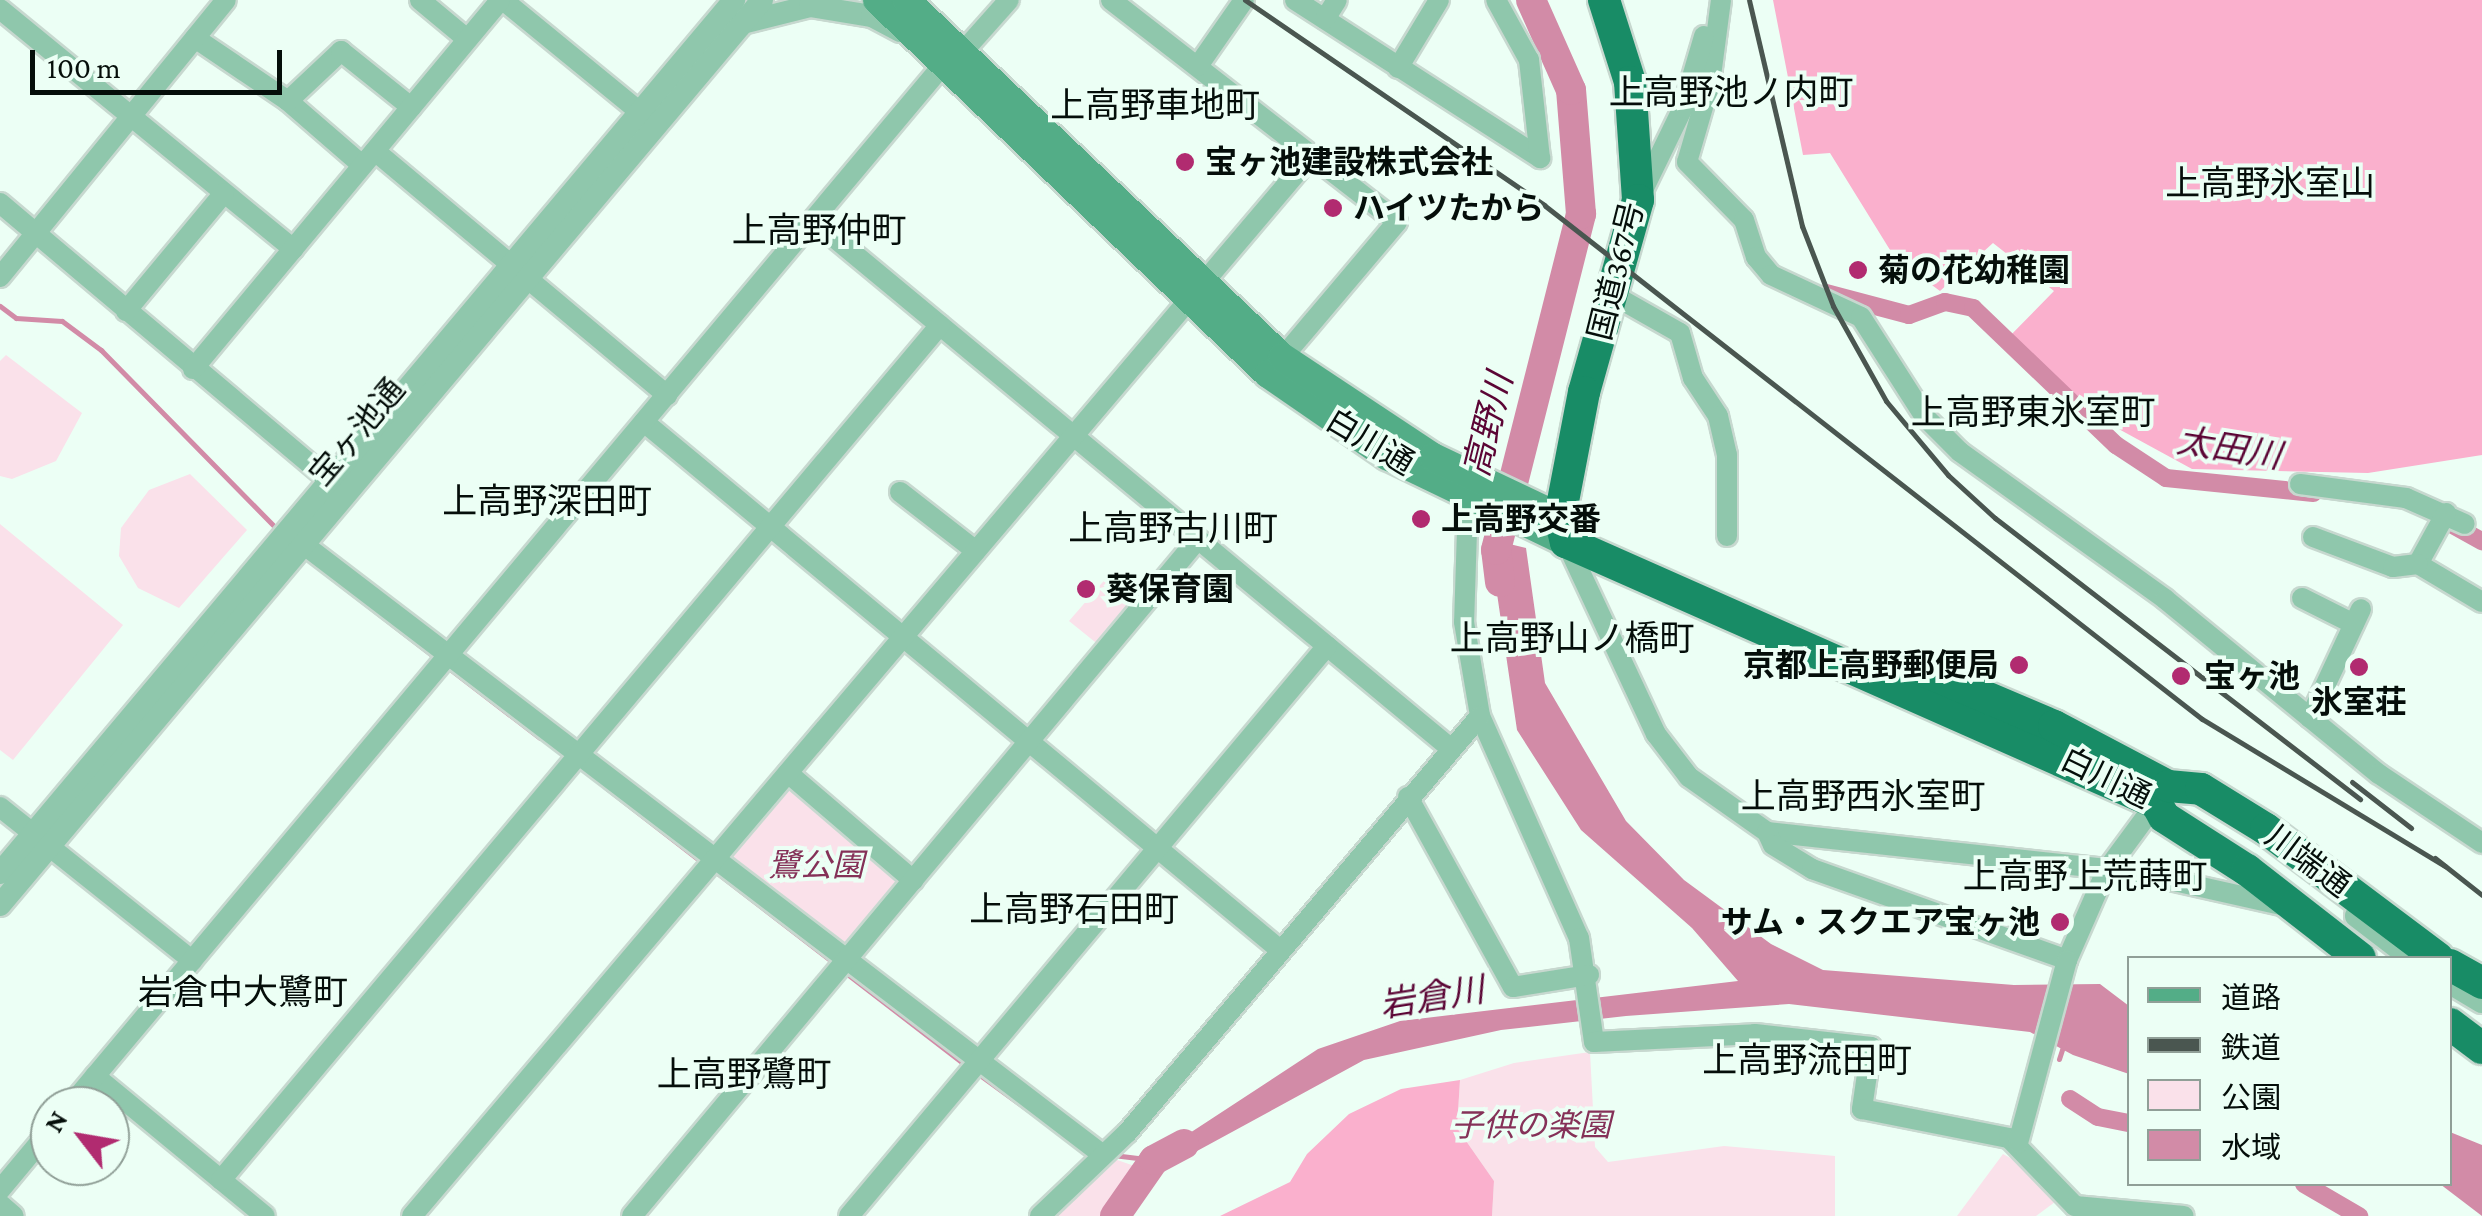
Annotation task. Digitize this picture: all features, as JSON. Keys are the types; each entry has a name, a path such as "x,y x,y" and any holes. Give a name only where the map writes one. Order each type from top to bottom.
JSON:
{"highway":[{"name":"国道367号","path":"1556,526 1584,392 1638,200 1630,82 1604,0"},
{"name":"白川通","path":"1556,526 2054,726 2162,794"},
{"name":"川端通","path":"2357,956 2164,817 2162,794 2201,789 2266,829 2435,956"},
{"path":"2452,966 2482,984"},
{"path":"2452,1025 2481,1036"}],"main road":[{"name":"白川通","path":"877,0 912,38 952,60"},
{"name":"白川通","path":"906,0 952,60 1275,366 1387,456 1556,526"}],"street":[{"path":"0,277 225,0"},
{"path":"420,0 467,39"},
{"path":"193,368 501,0 648,119"},
{"name":"宝ヶ池通","path":"0,906 43,839 648,119 734,0"},
{"name":"宝ヶ池通","path":"648,119 762,0"},
{"path":"87,1086 814,220 1009,0"},
{"path":"1111,0 1398,222 1275,366"},
{"path":"1198,66 1244,0"},
{"path":"1295,0 1540,158 1528,60 1496,0"},
{"path":"1325,19 1338,0"},
{"path":"1398,68 1439,0"},
{"path":"1638,200 1697,72 1708,0"},
{"path":"1720,0 1710,82 1687,162 1744,220 1756,257 1771,275 1860,317 1925,418 1960,452 2165,599 2310,718 2482,843"},
{"path":"742,24 810,6 843,8 912,38"},
{"path":"0,9 292,249"},
{"path":"196,38 368,158 521,272 666,395"},
{"path":"288,101 342,51 411,106"},
{"path":"412,1216 1311,156"},
{"path":"126,310 224,193"},
{"path":"0,203 338,488"},
{"path":"814,220 1449,747"},
{"path":"1613,295 1680,333 1692,378 1718,416 1727,455 1727,536"},
{"path":"221,1180 940,325"},
{"path":"644,422 1279,949"},
{"path":"2300,484 2406,498 2456,518 2418,564"},
{"path":"900,492 976,551"},
{"path":"1480,496 1464,622 1480,716 1580,938 1589,975 1594,1042 1756,1034 1871,1047 1862,1108 2018,1143 2075,1206 2184,1216"},
{"path":"1556,526 1656,734 1689,777 1767,832 2106,871 2294,907"},
{"path":"2313,536 2393,567 2418,564 2482,602"},
{"path":"296,538 1102,1155"},
{"path":"632,1216 1198,539"},
{"path":"2302,598 2358,616 2310,718"},
{"path":"850,1216 1326,646"},
{"path":"1040,1216 1102,1155 1449,747 1480,716"},
{"path":"788,773 913,880"},
{"path":"2018,1143 2066,964 2106,871 2162,794"},
{"name":"白川通","path":"2162,794 2383,956"},
{"name":"白川通","path":"2162,794 2300,872 2408,956"},
{"path":"1408,797 1513,986 1589,975"},
{"path":"0,807 192,960"},
{"path":"1767,832 1773,845 1812,869 2066,964"},
{"name":"宝ヶ池通","path":"0,873 43,839"},
{"path":"2452,984 2482,1002"},
{"path":"2452,1002 2481,1036"},
{"path":"95,1076 265,1216"},
{"path":"0,1190 30,1154"},
{"path":"0,1204 14,1216"}],"green space":[{"path":"6,355 82,413 56,461 12,479 0,476 0,361"},
{"path":"190,474 247,530 179,608 138,588 119,556 121,528 149,490"},
{"path":"0,524 123,625 13,760 0,750"},
{"path":"1108,576 1137,602 1100,646 1069,621"},
{"name":"鷺公園","path":"784,785 795,785 901,876 901,887 851,944 838,945 731,857 730,849"},
{"name":"子供の楽園","path":"1590,1052 1595,1147 1608,1162 1724,1146 1835,1156 1835,1216 1492,1216 1494,1181 1457,1128 1460,1080 1514,1063"},
{"path":"2003,1154 2025,1166 2055,1202 2036,1216 1957,1216"},
{"path":"1103,1155 1143,1169 1116,1192 1104,1216 1040,1216"}],"shaded area":[{"path":"1773,0 2482,0 2482,455 2368,473 2192,469 2093,415 2003,343 2054,291 1993,243 1940,291 1895,258 1830,153 1803,155"},
{"path":"1460,1080 1457,1128 1494,1181 1492,1216 1220,1216 1290,1182 1307,1154 1349,1114 1401,1089"}],"water":[{"path":"1489,539 1526,548 1545,683 1626,821 1684,880 1771,944 1823,970 2014,985 2100,984 2127,1004 2127,1073 2073,1055 2030,1032 1789,1004 1626,1016 1501,1030 1364,1060 1175,1163 1144,1163 1318,1049 1400,1021 1738,981 1692,928 1581,830 1517,730"},
{"path":"2452,1133 2482,1145 2482,1216 2443,1186 2452,1186"}],"waterway":[{"name":"高野川","path":"1500,582 1496,550 1581,214 1571,90 1531,0"},
{"name":"太田川","path":"1826,293 1909,315 1945,302 1973,308 2116,445 2166,478 2313,493"},
{"path":"0,306 16,318 62,321 101,350 278,530"},
{"name":"太田川","path":"2449,523 2482,541"},
{"path":"315,565 437,659"},
{"path":"446,666 540,738"},
{"path":"605,787 703,863"},
{"path":"712,869 834,963"},
{"path":"842,970 968,1067"},
{"path":"2059,1059 2064,1044"},
{"path":"977,1073 1057,1131"},
{"path":"2070,1099 2098,1117 2127,1122"},
{"name":"岩倉川","path":"1115,1216 1154,1160 1184,1144"},
{"path":"1113,1155 1152,1160"},
{"path":"2307,1186 2359,1216"}],"railway":[{"path":"1245,0 1544,205 2202,719 2445,866"},
{"path":"1749,0 1802,226 1833,306 1886,401 1948,475 1995,518 2360,799"},
{"path":"2352,782 2411,828"},
{"path":"2435,858 2482,895"}],"place":[{"name":"宝ヶ池建設株式会社","path":"1185,162"},
{"name":"ハイツたから","path":"1333,208"},
{"name":"菊の花幼稚園","path":"1858,270"},
{"name":"上高野交番","path":"1421,519"},
{"name":"葵保育園","path":"1086,589"},
{"name":"京都上高野郵便局","path":"2019,665"},
{"name":"氷室荘","path":"2359,667"},
{"name":"宝ヶ池","path":"2181,676"},
{"name":"サム・スクエア宝ヶ池","path":"2060,922"}],"district":[{"name":"上高野池ノ内町","path":"1731,93"},
{"name":"上高野車地町","path":"1155,106"},
{"name":"上高野氷室山","path":"2270,184"},
{"name":"上高野仲町","path":"819,231"},
{"name":"上高野東氷室町","path":"2033,413"},
{"name":"上高野深田町","path":"547,502"},
{"name":"上高野古川町","path":"1173,529"},
{"name":"上高野山ノ橋町","path":"1572,639"},
{"name":"上高野西氷室町","path":"1863,797"},
{"name":"上高野上荒蒔町","path":"2085,877"},
{"name":"上高野石田町","path":"1074,910"},
{"name":"岩倉中大鷺町","path":"243,993"},
{"name":"上高野流田町","path":"1807,1061"},
{"name":"上高野鷺町","path":"744,1075"}]}
